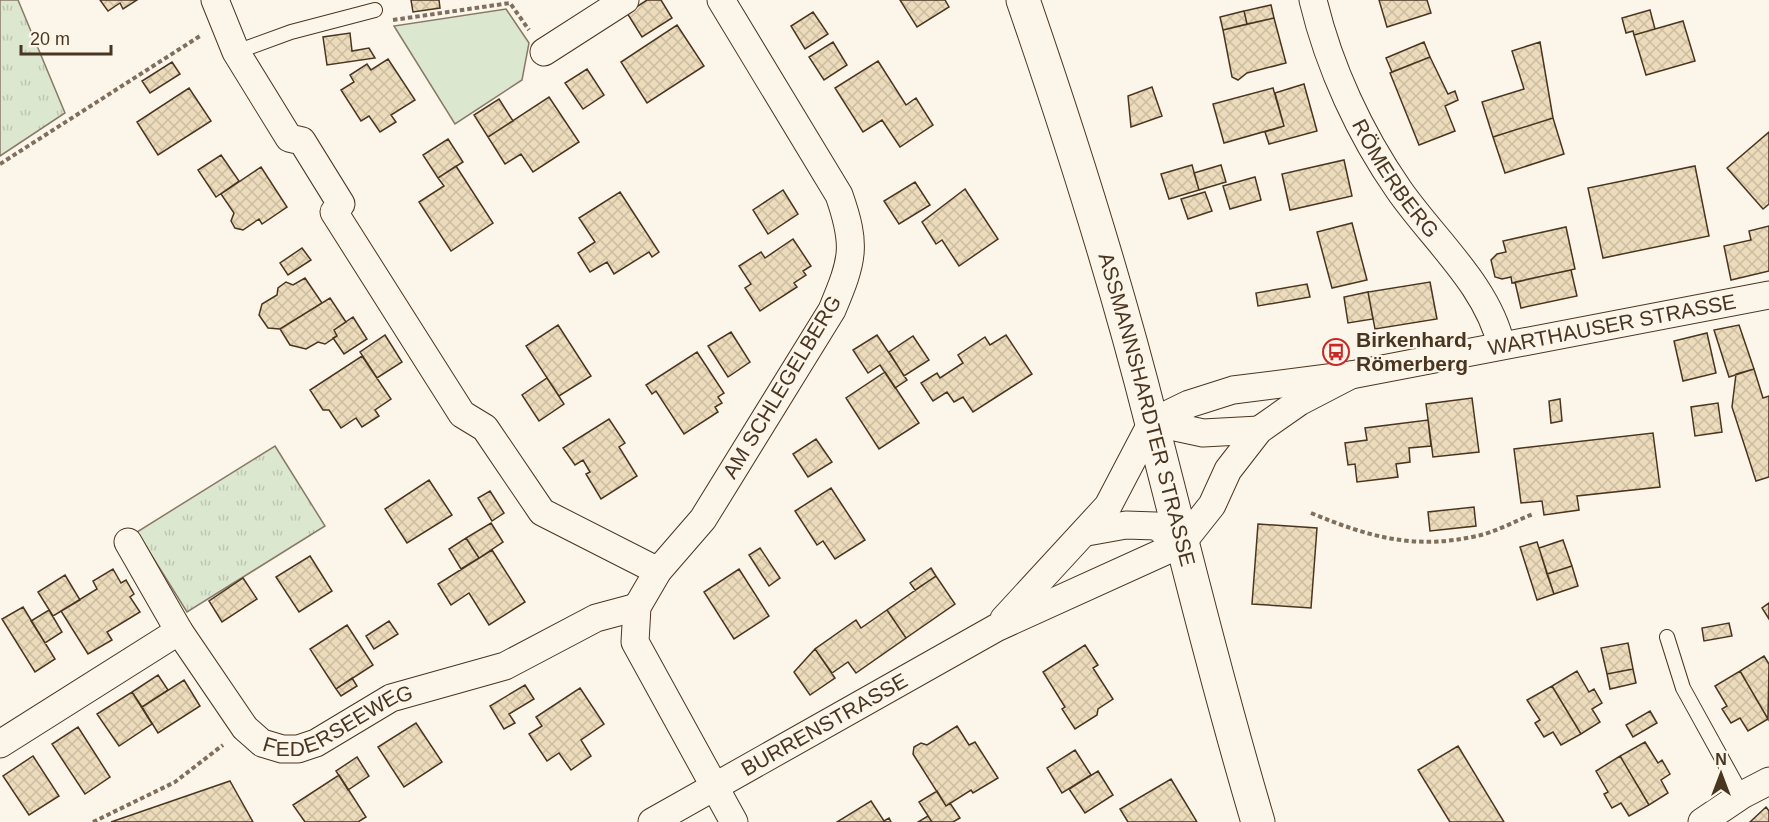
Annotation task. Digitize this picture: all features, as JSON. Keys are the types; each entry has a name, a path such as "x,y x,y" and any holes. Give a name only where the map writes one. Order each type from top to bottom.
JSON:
{"main road":[{"name":"ASSMANNSHARDTER STRASSE","path":"1023,0 1083,185 1152,422 1181,544 1258,822"}],"street":[{"path":"544,52 625,0"},
{"name":"AM SCHLEGELBERG","path":"721,0 838,195 850,227 851,250 847,274 832,310 703,519 658,571 637,607 635,642 734,822"},
{"name":"RÖMERBERG","path":"1313,0 1334,67 1369,140 1398,190 1491,315 1501,345"},
{"path":"219,10 236,52 289,138 302,141 341,204 334,212 462,414 485,428 542,512 658,571"},
{"name":"WARTHAUSER STRASSE","path":"1152,422 1189,404 1233,390 1351,375 1769,295"},
{"name":"WARTHAUSER STRASSE","path":"1181,544 1212,505 1228,470 1259,430 1299,402 1351,375"},
{"path":"1152,422 1203,433 1259,430"},
{"name":"BURRENSTRASSE","path":"996,628 1087,532 1108,506 1152,422"},
{"path":"1087,532 1125,525 1156,526 1181,544"},
{"name":"FEDERSEEWEG","path":"128,542 179,631 245,728 262,743 282,749 298,749 316,743 391,698 505,666 596,618 637,607"},
{"name":"BURRENSTRASSE","path":"652,822 996,628 1181,544"},
{"path":"0,744 179,631"},
{"path":"1702,822 1742,795 1769,781"}],"lane":[{"path":"236,52 291,32 375,10"},
{"path":"1667,637 1683,688 1742,795"}],"path":[{"path":"375,10 389,20 510,3 544,52"},
{"path":"0,164 219,10"},
{"path":"1311,513 1356,532 1419,544 1478,536 1533,514"},
{"path":"93,822 175,782 245,728"}],"green space":[{"path":"0,0 18,0 65,113 0,156"},
{"path":"506,9 529,43 522,80 455,124 394,26"},
{"path":"275,446 325,526 187,612 137,532"}],"building":[{"path":"100,0 137,0 123,9 120,3 108,11"},
{"path":"411,0 439,0 440,8 413,12"},
{"path":"647,0 661,0 672,18 642,37 627,13"},
{"path":"900,0 945,0 949,7 917,27"},
{"path":"1379,0 1427,0 1431,13 1387,27"},
{"path":"1271,5 1274,18 1247,24 1244,11"},
{"path":"1650,10 1655,29 1634,35 1633,31 1626,33 1622,18"},
{"path":"1244,11 1247,24 1223,30 1220,17"},
{"path":"813,12 828,34 805,49 791,26"},
{"path":"1274,18 1286,63 1247,73 1238,80 1232,77 1223,30"},
{"path":"1683,21 1695,61 1646,75 1634,35"},
{"path":"677,25 704,66 647,103 621,62"},
{"path":"350,33 352,51 369,48 375,58 327,65 323,37"},
{"path":"833,42 847,65 824,80 809,57"},
{"path":"1424,42 1430,57 1392,72 1386,58"},
{"path":"1540,42 1553,118 1493,137 1482,102 1524,89 1512,51"},
{"path":"1430,57 1448,94 1455,91 1458,100 1445,106 1455,131 1419,145 1390,73"},
{"path":"388,59 415,100 391,115 396,122 380,132 369,116 361,121 341,90 354,82 350,75 367,64 371,70"},
{"path":"878,61 906,105 916,98 933,125 900,147 882,120 863,132 835,88"},
{"path":"172,62 180,74 150,93 142,81"},
{"path":"587,69 604,95 583,109 565,83"},
{"path":"1304,84 1317,131 1269,144 1265,132 1284,126 1275,93"},
{"path":"1152,87 1162,116 1131,127 1128,96"},
{"path":"189,88 211,121 158,155 137,122"},
{"path":"1273,88 1284,126 1224,143 1213,104"},
{"path":"549,97 579,142 533,172 521,154 505,164 488,137"},
{"path":"499,99 513,121 488,137 474,115"},
{"path":"1553,118 1564,154 1505,173 1493,137"},
{"path":"1769,132 1769,204 1763,209 1727,168"},
{"path":"448,139 463,162 438,178 423,155"},
{"path":"221,155 239,181 216,197 198,170"},
{"path":"1344,160 1352,196 1290,210 1282,174"},
{"path":"1192,165 1199,190 1169,199 1161,174"},
{"path":"1221,165 1226,182 1199,190 1194,173"},
{"path":"456,166 493,223 451,251 419,202 444,186 438,178"},
{"path":"1695,166 1709,236 1603,258 1588,188"},
{"path":"261,167 287,207 262,224 259,219 243,230 235,228 231,221 234,213 221,194"},
{"path":"1255,177 1261,200 1230,209 1223,186"},
{"path":"915,182 930,205 899,224 884,201"},
{"path":"965,189 998,239 959,266 942,240 936,244 922,222"},
{"path":"783,190 798,214 768,234 753,210"},
{"path":"620,192 659,252 652,257 649,252 614,274 607,262 590,272 578,253 595,242 579,218"},
{"path":"1205,192 1212,211 1188,219 1181,199"},
{"path":"1352,223 1367,280 1332,288 1317,232"},
{"path":"1769,226 1769,271 1731,280 1724,246 1751,240 1749,231"},
{"path":"1566,227 1575,269 1512,283 1511,277 1502,279 1495,277 1491,260 1497,254 1506,252 1503,241"},
{"path":"793,239 811,266 803,271 806,275 794,283 797,287 760,311 745,288 751,284 739,266 761,252 765,258"},
{"path":"302,248 311,260 288,275 280,263"},
{"path":"1571,270 1577,296 1521,308 1515,282"},
{"path":"305,278 322,303 280,329 268,328 259,315 262,304 277,295 278,288 286,282 293,285"},
{"path":"1430,282 1437,319 1375,329 1368,292"},
{"path":"1307,284 1310,297 1258,306 1256,293"},
{"path":"1368,292 1373,319 1348,323 1344,297"},
{"path":"330,298 346,322 334,330 337,336 325,344 318,342 306,349 290,345 280,329"},
{"path":"353,317 367,339 344,354 333,338 337,336 334,330"},
{"path":"558,325 591,376 559,396 526,346"},
{"path":"1739,325 1754,369 1729,377 1714,330"},
{"path":"731,332 750,362 728,377 708,346"},
{"path":"1707,333 1716,373 1683,381 1674,341"},
{"path":"385,335 402,362 377,378 360,352"},
{"path":"877,335 907,380 895,388 880,365 868,373 853,350"},
{"path":"1006,335 1032,374 973,412 963,397 954,402 947,392 933,401 921,383 937,373 940,378 963,363 958,355 985,337 990,345"},
{"path":"913,336 929,360 904,376 889,352"},
{"path":"697,352 724,393 718,397 722,403 715,407 718,412 684,434 656,391 652,394 646,385"},
{"path":"362,356 391,399 375,410 379,416 362,427 356,418 341,428 329,410 323,410 310,390"},
{"path":"1754,369 1763,398 1769,396 1769,477 1756,481 1732,407 1736,374"},
{"path":"885,372 919,423 879,449 846,398"},
{"path":"547,378 564,404 539,421 522,395"},
{"path":"1472,398 1479,452 1433,457 1426,404"},
{"path":"1560,399 1562,421 1551,423 1549,401"},
{"path":"1718,403 1722,432 1695,436 1691,407"},
{"path":"609,419 625,443 619,447 637,476 601,499 586,474 590,472 583,460 575,465 563,448"},
{"path":"1428,420 1431,446 1409,448 1410,462 1396,464 1398,477 1357,482 1355,464 1348,465 1345,443 1367,440 1365,428"},
{"path":"1653,433 1660,487 1577,496 1579,510 1544,515 1542,501 1521,503 1514,449"},
{"path":"816,439 832,462 808,477 793,454"},
{"path":"429,480 452,515 407,543 385,509"},
{"path":"831,488 865,540 835,559 823,541 817,545 795,511"},
{"path":"490,491 504,513 492,521 478,498"},
{"path":"1474,507 1476,526 1430,531 1428,512"},
{"path":"491,523 503,542 479,558 466,538"},
{"path":"1258,524 1317,528 1311,608 1252,604"},
{"path":"466,538 479,558 461,569 449,549"},
{"path":"1563,540 1572,566 1547,574 1539,548"},
{"path":"1537,542 1554,594 1537,600 1520,547"},
{"path":"760,548 780,578 769,586 749,555"},
{"path":"492,550 525,602 489,625 469,593 451,605 438,584"},
{"path":"310,556 332,591 299,612 276,577"},
{"path":"1572,566 1578,586 1554,594 1547,574"},
{"path":"931,568 936,576 915,590 910,583"},
{"path":"113,569 121,583 126,580 134,594 130,597 140,612 107,632 112,640 88,654 61,611 97,589 93,581"},
{"path":"739,569 769,616 734,639 704,592"},
{"path":"65,575 80,600 53,616 38,592"},
{"path":"936,576 955,604 906,638 887,610"},
{"path":"243,578 257,599 222,622 209,601"},
{"path":"1769,603 1769,619 1762,608"},
{"path":"23,607 55,659 35,672 2,619"},
{"path":"49,610 62,632 45,643 31,621"},
{"path":"887,610 906,638 856,673 848,662 832,673 815,649 856,620 861,628"},
{"path":"389,621 398,634 374,649 366,636"},
{"path":"1729,623 1732,636 1704,641 1702,628"},
{"path":"347,625 373,665 336,689 310,649"},
{"path":"1628,643 1633,669 1607,674 1601,648"},
{"path":"1085,645 1098,665 1093,668 1113,699 1098,709 1097,715 1075,729 1062,709 1065,707 1043,672"},
{"path":"815,649 835,678 810,695 794,672"},
{"path":"1764,656 1769,664 1768,719 1740,671"},
{"path":"1633,669 1636,683 1610,689 1607,674"},
{"path":"1577,671 1589,692 1594,689 1602,703 1592,709 1600,722 1581,734 1552,686"},
{"path":"1740,671 1768,719 1748,731 1740,718 1731,723 1722,709 1727,706 1715,686"},
{"path":"158,675 168,690 142,707 132,692"},
{"path":"352,678 357,686 341,696 336,689"},
{"path":"184,680 200,706 158,733 142,707"},
{"path":"525,685 534,699 509,714 515,723 504,729 490,706"},
{"path":"1552,686 1581,734 1561,745 1553,732 1544,737 1535,723 1540,720 1527,700"},
{"path":"580,688 604,724 581,740 591,756 571,770 559,753 547,761 529,734 542,726 536,717"},
{"path":"132,692 152,724 119,746 97,714"},
{"path":"1650,711 1657,723 1633,737 1626,725"},
{"path":"416,723 442,762 404,787 378,747"},
{"path":"957,726 969,745 975,742 998,778 973,793 971,790 946,806 913,754 914,747 921,743 927,745"},
{"path":"78,727 110,777 85,794 52,744"},
{"path":"1645,742 1658,763 1662,760 1670,774 1661,780 1668,793 1649,805 1620,756"},
{"path":"1458,746 1504,822 1450,822 1418,770"},
{"path":"1075,750 1091,775 1062,793 1047,768"},
{"path":"33,756 59,796 29,815 3,776"},
{"path":"1620,756 1649,805 1629,816 1621,803 1612,808 1604,794 1608,792 1596,771"},
{"path":"357,757 369,776 348,790 336,771"},
{"path":"1098,771 1113,795 1085,813 1069,789"},
{"path":"339,775 366,817 358,822 305,822 293,805"},
{"path":"1171,779 1197,822 1128,822 1120,809"},
{"path":"230,781 253,822 111,822"},
{"path":"937,791 946,806 950,803 960,818 953,822 932,822 919,802"},
{"path":"871,801 884,821 889,818 891,822 837,822"},
{"path":"1766,807 1769,811 1769,822 1750,822"},
{"path":"928,816 932,822 918,822"}],"place":[{"name":"Birkenhard, Römerberg","path":"1336,352"}]}
